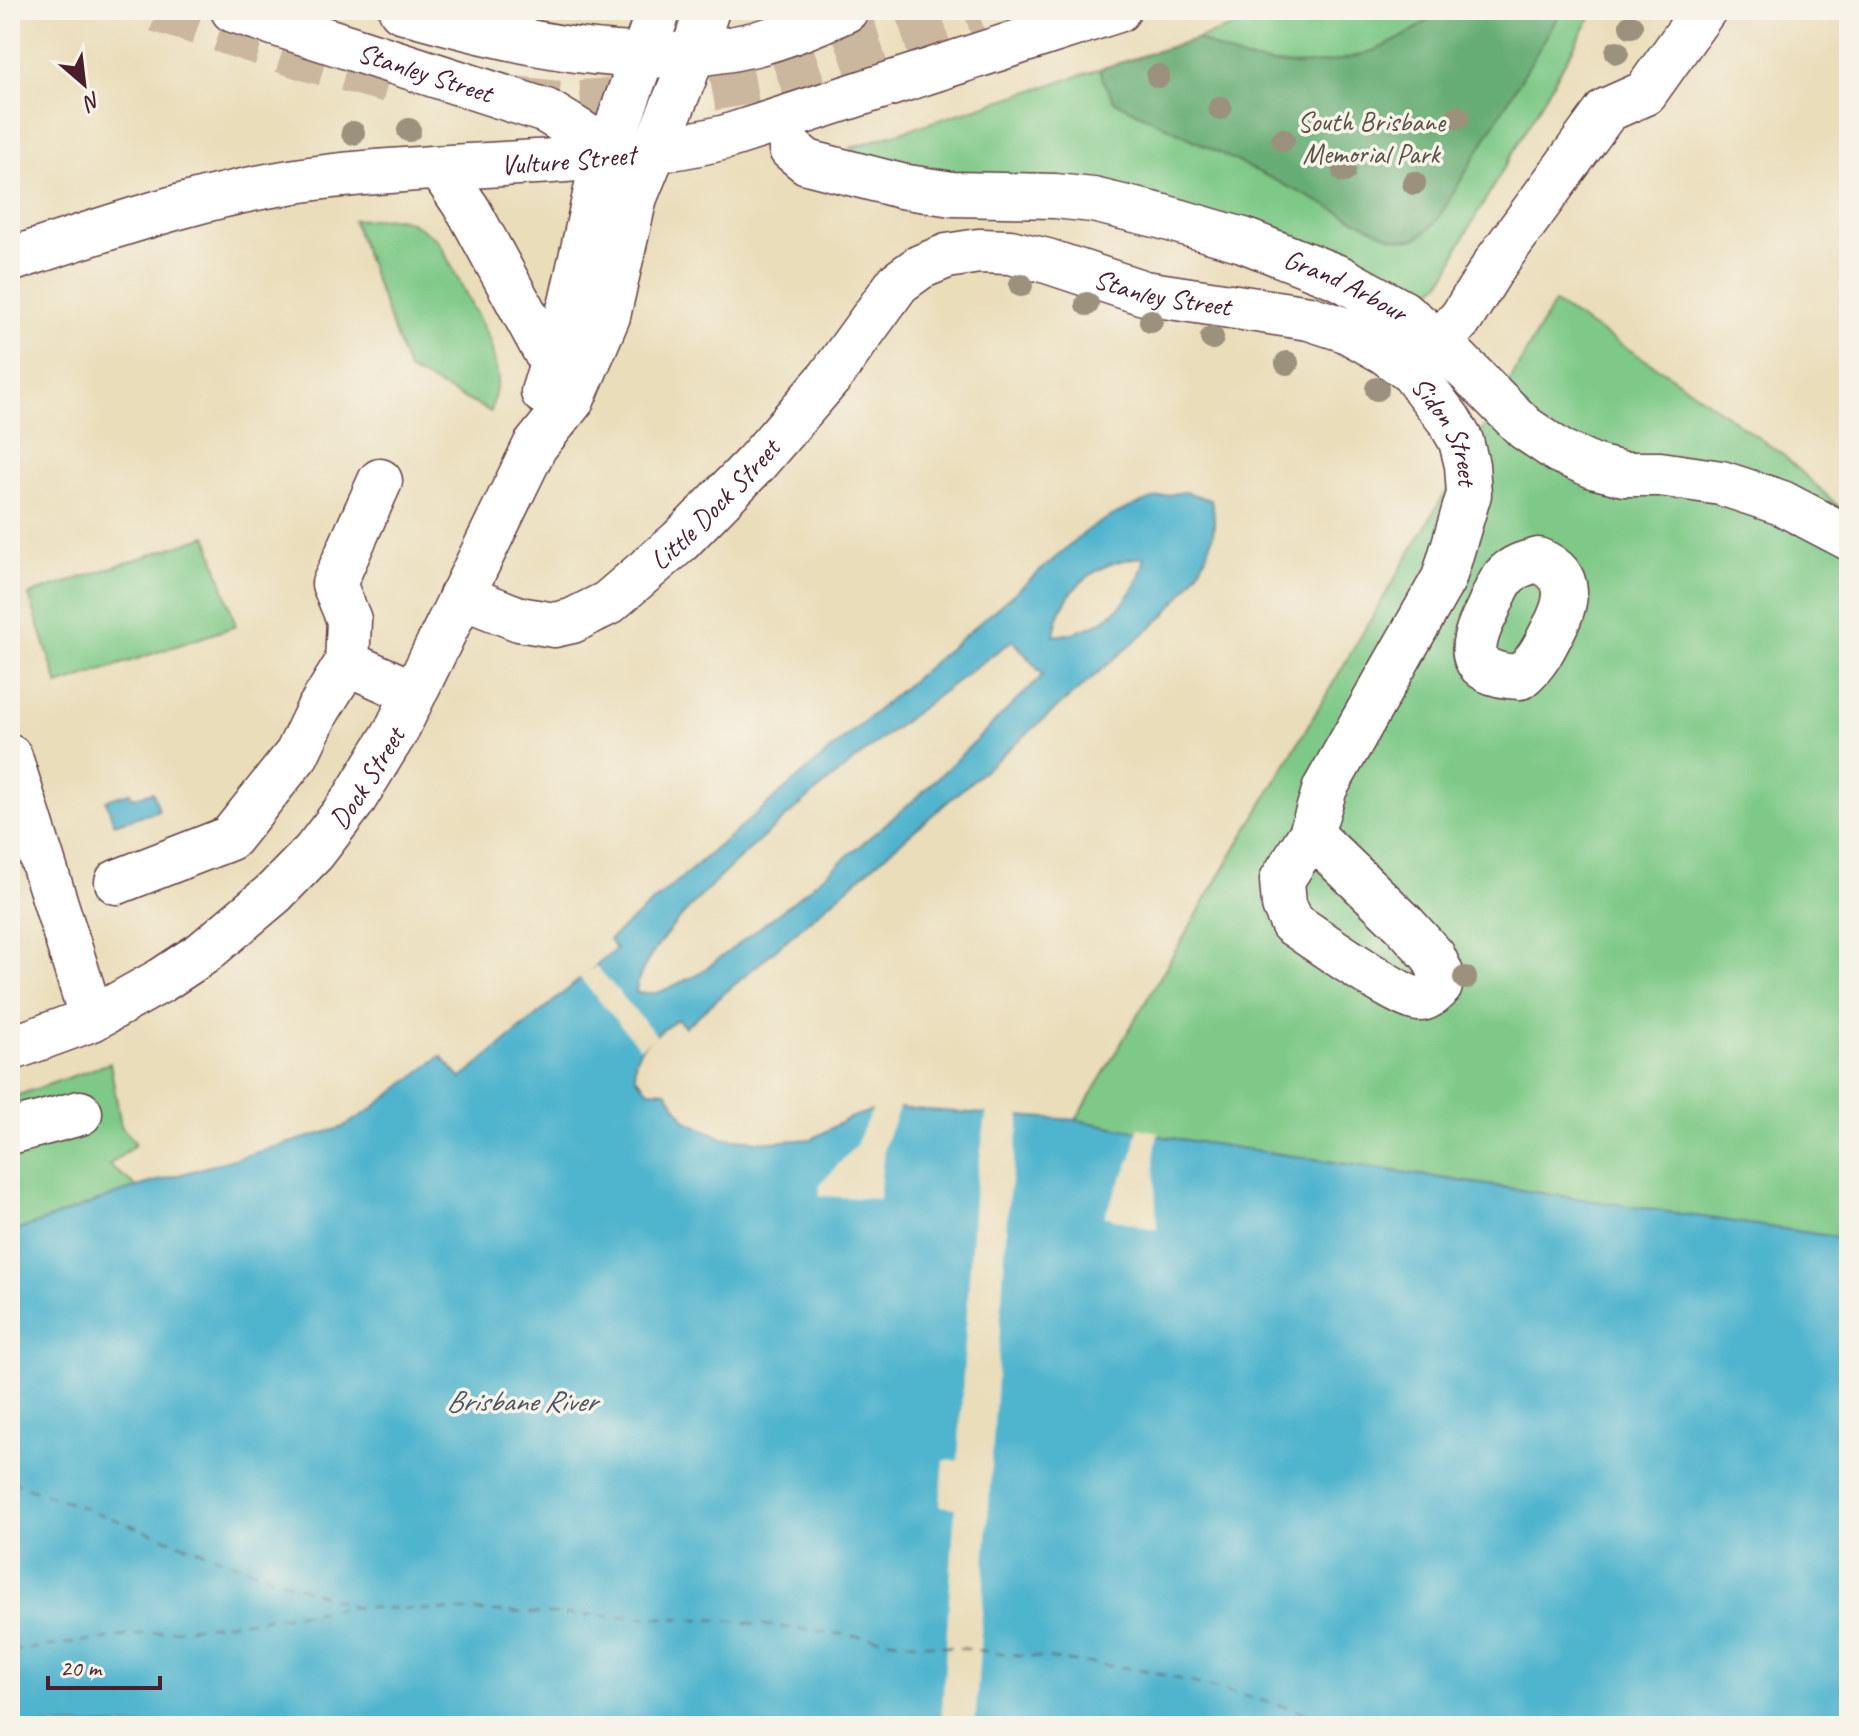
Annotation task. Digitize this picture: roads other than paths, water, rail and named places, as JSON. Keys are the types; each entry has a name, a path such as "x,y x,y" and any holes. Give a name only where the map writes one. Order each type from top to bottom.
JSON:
{"street":[{"name":"Stanley Street","path":"233,10 546,111 582,133 607,156"},
{"name":"Stanley Street","path":"401,10 565,49 643,56 693,53"},
{"name":"Dock Street","path":"535,446 543,387 571,303 591,206 659,10"},
{"name":"Dock Street","path":"10,1049 92,1019 203,953 274,893 314,852 353,801 396,731 535,446 572,400 601,334 618,281 635,197 707,10"},
{"path":"693,53 758,43 846,10"},
{"name":"Vulture Street","path":"10,260 118,224 236,192 333,176 521,165 687,147 1118,10"},
{"name":"Sidon Street","path":"1311,834 1325,788 1444,578 1469,494 1461,441 1449,420 1426,358 1462,317 1497,261 1607,110 1645,93 1704,10"},
{"name":"Grand Arbour","path":"791,149 807,162 901,186 952,194 1093,200 1243,240 1317,268 1402,312 1426,358 1559,451 1596,467 1624,474 1660,474 1721,483 1782,503 1849,538"},
{"path":"440,168 469,211 552,364"},
{"name":"Stanley Street","path":"908,274 947,256 979,251 1010,252 1144,293 1325,322 1426,358"},
{"name":"Little Dock Street","path":"461,596 519,619 554,625 572,621 608,603 680,541 755,464 830,377 889,294 908,274"},
{"path":"117,882 230,838 297,754 317,712 347,663 349,620 334,584 380,481"},
{"path":"1444,578 1490,604"},
{"path":"347,663 414,693"},
{"path":"10,757 92,1019"},
{"path":"10,1132 80,1113"}],"water":[{"name":"Brisbane River","path":"1185,492 1211,500 1213,532 1209,548 1194,578 1163,617 685,1027 677,1019 646,1043 636,1057 636,1077 649,1090 666,1091 686,1121 723,1138 770,1142 812,1139 847,1119 882,1107 1076,1120 1165,1137 1849,1239 1849,1726 10,1726 10,1233 137,1187 341,1128 369,1111 441,1056 461,1079 616,949 609,940 1088,530 1135,505","holes":["1145,557 1133,589 1114,613 1087,628 1054,636 1064,604 1084,580 1112,564","1013,640 1043,675 920,795 788,906 699,974 658,993 636,993 650,958 685,912 737,861 863,753"]},
{"path":"153,792 159,810 114,824 106,800 130,793 133,798"}],"tunnel":[{"path":"157,10 314,61 403,85"},
{"path":"515,98 561,103 666,97 762,80 864,44 978,10"}],"park label":[{"name":"South Brisbane Memorial Park","path":"1371,137"}]}
